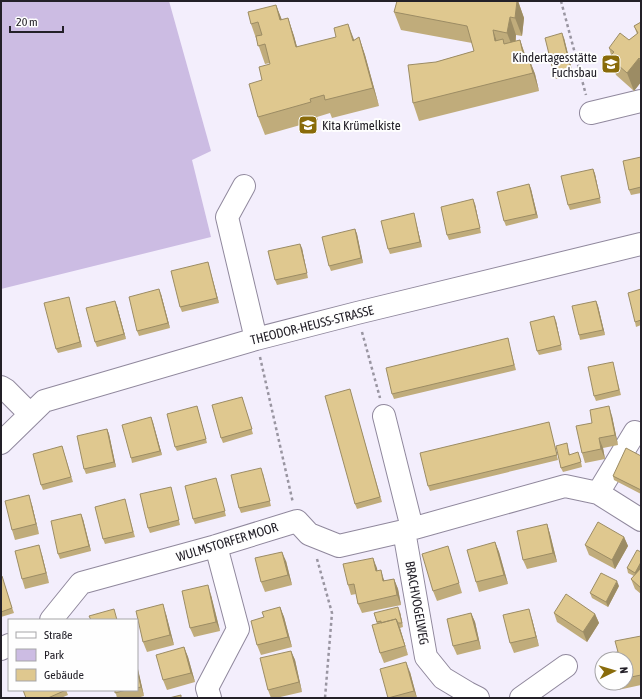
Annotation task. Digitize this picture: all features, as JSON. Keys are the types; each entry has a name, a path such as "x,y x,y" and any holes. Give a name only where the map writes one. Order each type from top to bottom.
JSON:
{"street":[{"path":"591,112 641,101"},
{"path":"244,186 227,217 256,339"},
{"name":"THEODOR-HEUSS-STRASSE","path":"1,443 44,401 256,339 641,244"},
{"path":"1,387 6,390 30,414"},
{"path":"384,416 408,529"},
{"path":"598,493 635,432"},
{"path":"303,527 339,546 408,529 565,486 598,493 641,520"},
{"name":"WULMSTORFER MOOR","path":"52,619 81,583 216,546 303,527"},
{"name":"BRACHVOGELWEG","path":"408,529 426,657 443,678 478,698"},
{"path":"210,698 207,688 238,629 216,546"},
{"path":"520,698 566,666"}],"path":[{"path":"561,1 591,112"},
{"path":"357,313 384,416"},
{"path":"256,339 303,527 332,613 325,698"}],"green space":[{"path":"1,1 169,1 211,151 192,160 211,237 1,289"}],"building":[{"path":"397,1 517,1 515,18 510,17 507,33 493,30 495,41 503,39 504,44 520,40 524,58 528,56 533,73 413,103 408,65 436,62 474,51 467,26 394,12"},
{"path":"276,5 280,20 288,18 296,47 336,37 334,28 348,24 353,41 359,37 373,88 325,100 324,95 310,99 311,102 258,117 249,84 262,80 259,67 270,64 265,44 258,46 256,36 262,35 258,22 251,24 248,12"},
{"path":"641,22 641,60 639,58 627,73 609,57 614,52 609,48 620,33 629,40 638,33 634,26"},
{"path":"562,33 571,70 554,74 545,38"},
{"path":"641,157 641,187 629,190 623,161"},
{"path":"593,169 600,198 568,205 561,176"},
{"path":"529,184 536,214 504,221 497,192"},
{"path":"473,199 480,228 447,235 441,207"},
{"path":"414,213 420,242 388,249 381,221"},
{"path":"355,229 361,258 329,266 322,237"},
{"path":"300,244 307,273 275,280 268,251"},
{"path":"208,262 217,298 180,307 171,271"},
{"path":"159,289 168,323 137,331 129,297"},
{"path":"641,289 641,320 635,322 628,293"},
{"path":"69,297 80,342 56,349 44,303"},
{"path":"115,301 124,334 95,342 86,308"},
{"path":"596,301 603,330 579,335 572,306"},
{"path":"554,316 561,345 537,351 530,322"},
{"path":"508,338 514,365 392,394 386,368"},
{"path":"613,362 619,390 594,396 588,367"},
{"path":"350,389 380,497 355,504 325,396"},
{"path":"242,397 252,429 221,438 212,405"},
{"path":"197,406 206,439 175,447 167,414"},
{"path":"609,406 615,435 599,438 601,449 582,453 576,426 592,423 590,410"},
{"path":"151,417 160,451 131,458 122,425"},
{"path":"549,422 557,455 428,486 420,453"},
{"path":"107,429 114,462 84,469 77,436"},
{"path":"567,443 569,455 578,452 581,462 561,468 556,446"},
{"path":"62,446 71,477 41,485 33,454"},
{"path":"626,448 641,456 641,490 613,476"},
{"path":"261,468 270,501 239,508 231,475"},
{"path":"216,478 225,511 193,519 185,486"},
{"path":"171,487 179,520 148,528 140,494"},
{"path":"29,495 36,524 12,530 5,501"},
{"path":"125,499 133,532 103,539 95,507"},
{"path":"81,514 89,546 58,554 51,521"},
{"path":"598,522 624,537 612,560 585,545"},
{"path":"547,524 553,553 523,560 517,531"},
{"path":"495,542 504,575 476,582 467,550"},
{"path":"39,545 46,573 22,579 15,551"},
{"path":"448,546 459,583 433,591 422,554"},
{"path":"637,550 641,552 641,562 635,573 627,568"},
{"path":"282,552 288,575 261,582 255,558"},
{"path":"373,558 376,571 381,570 383,581 394,579 397,595 358,604 354,584 348,585 343,564"},
{"path":"641,568 641,588 631,579"},
{"path":"601,573 617,581 606,602 590,593"},
{"path":"1,576 12,608 1,612"},
{"path":"208,585 216,622 190,628 182,591"},
{"path":"566,594 595,614 583,632 554,613"},
{"path":"163,604 170,635 143,642 136,611"},
{"path":"280,607 288,637 257,645 251,621 264,617 262,612"},
{"path":"398,607 402,623 398,623 396,619 381,623 381,621 377,622 374,613"},
{"path":"114,609 117,619 90,619 89,616"},
{"path":"529,609 536,637 510,643 503,615"},
{"path":"471,613 478,640 453,646 447,619"},
{"path":"396,619 405,646 380,653 372,625"},
{"path":"641,636 641,675 634,676 634,651 618,651 615,641"},
{"path":"184,647 191,673 163,680 156,655"},
{"path":"291,651 299,682 268,690 260,658"},
{"path":"406,662 414,691 388,698 380,669"},
{"path":"138,674 141,687 138,688"},
{"path":"23,691 64,691 48,698 26,698"},
{"path":"181,695 181,698 169,698"}],"place":[{"name":"Kindertagesstätte Fuchsbau","path":"611,64"},
{"name":"Kita Krümelkiste","path":"308,125"}]}
